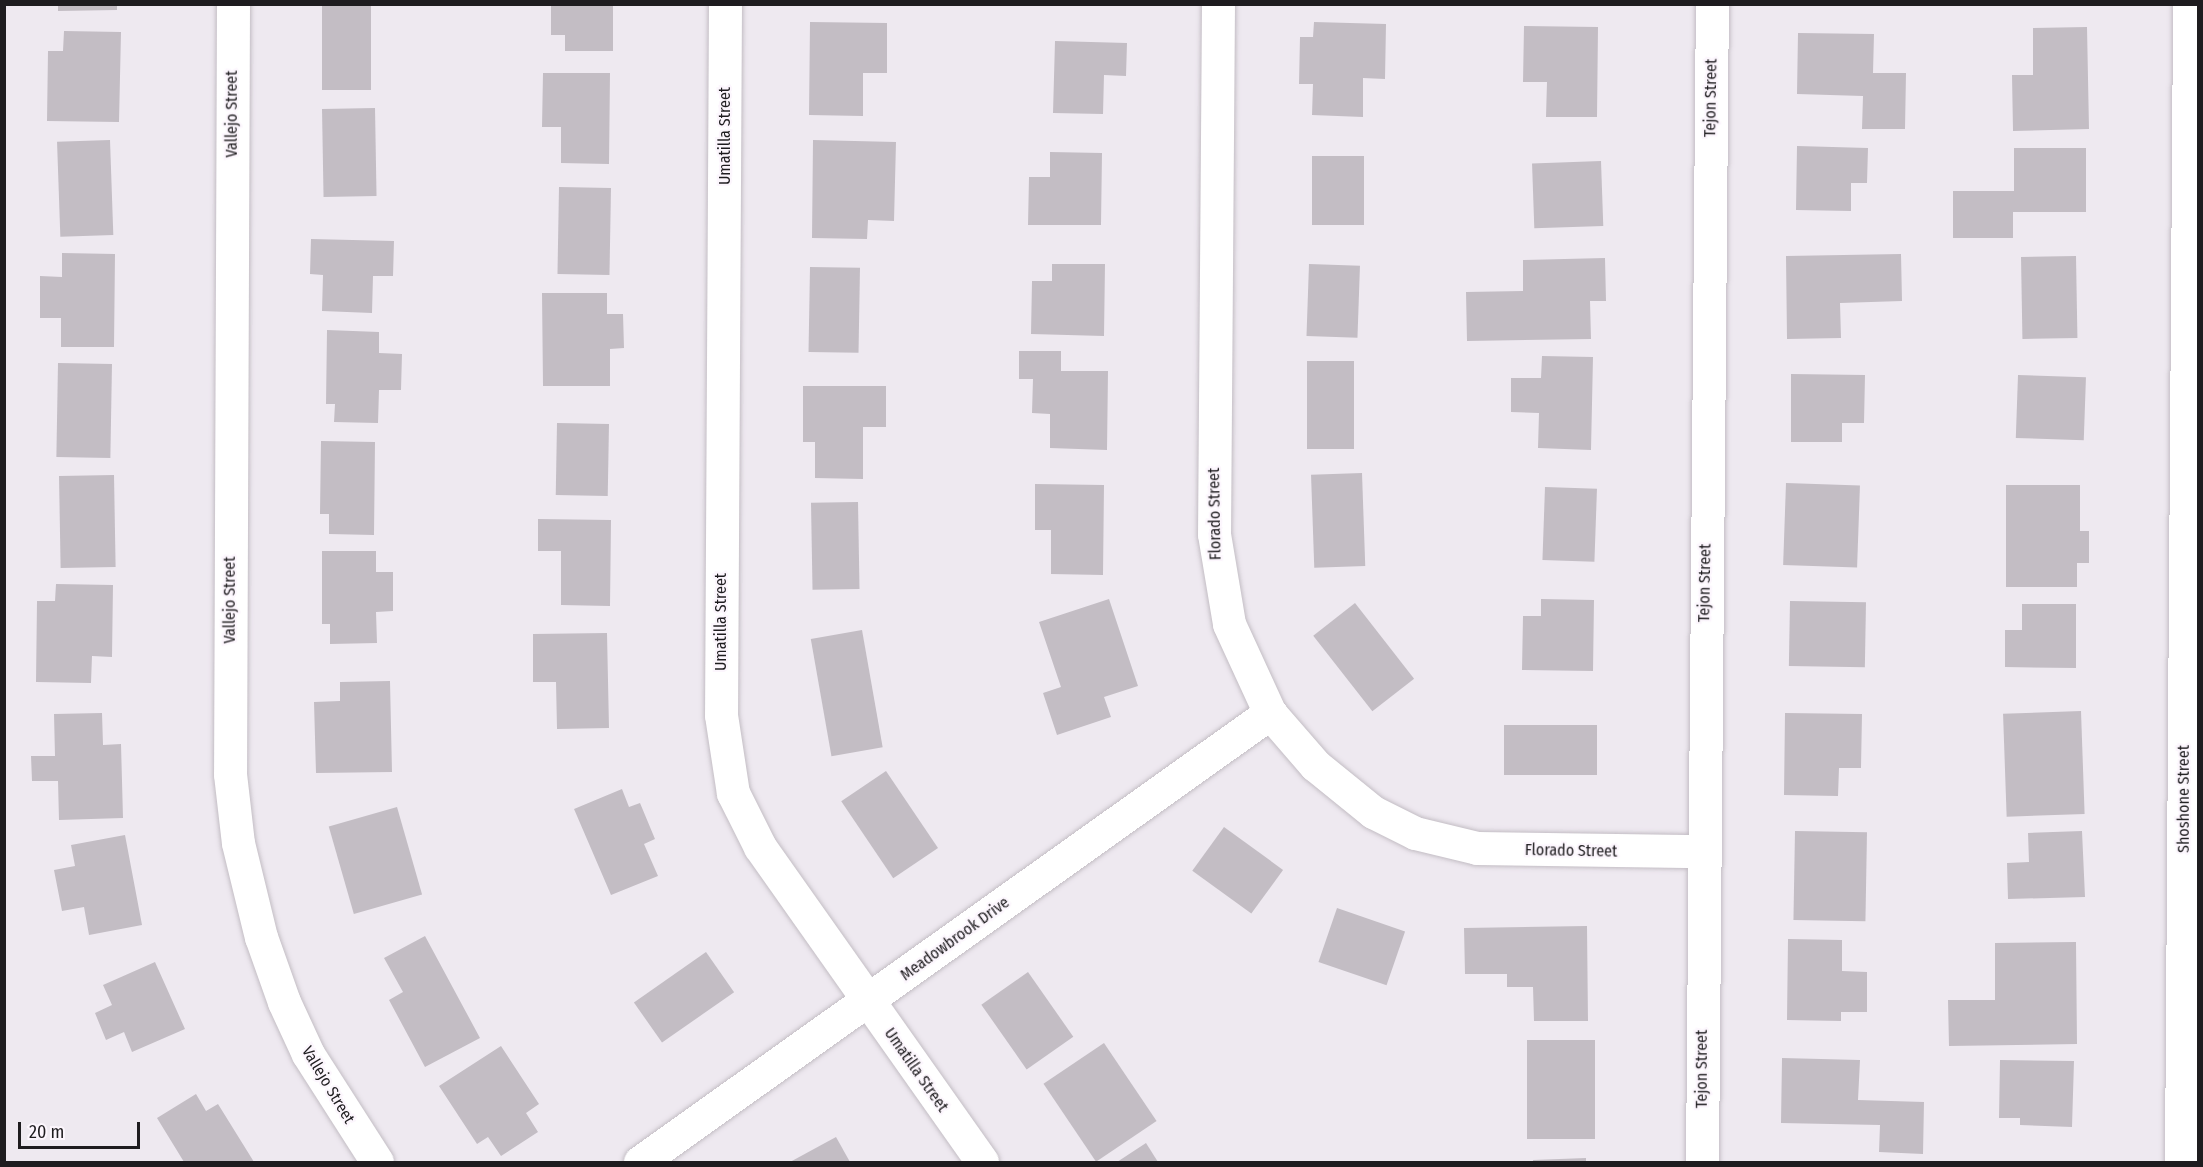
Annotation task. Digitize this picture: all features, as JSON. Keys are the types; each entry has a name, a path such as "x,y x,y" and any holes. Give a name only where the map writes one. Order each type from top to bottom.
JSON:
{"street":[{"name":"Vallejo Street","path":"232,4 230,774 258,927 284,1002 308,1054 377,1162"},
{"name":"Umatilla Street","path":"725,4 724,744 733,793 754,837 867,1002 982,1162"},
{"name":"Florado Street","path":"1218,4 1214,534 1229,624 1270,713 1315,765 1372,812 1415,833 1477,848 1702,852"},
{"name":"Tejon Street","path":"1702,1162 1702,852 1712,4"},
{"name":"Shoshone Street","path":"2181,1162 2189,4"},
{"name":"Meadowbrook Drive","path":"640,1162 1270,713"}],"building":[{"path":"58,4 117,4 117,10 58,11"},
{"path":"551,4 613,4 613,51 565,51 565,35 551,35"},
{"path":"322,5 371,5 371,90 322,90"},
{"path":"810,22 887,23 887,73 863,73 863,116 809,115"},
{"path":"1314,22 1386,24 1385,79 1363,78 1363,117 1312,115 1313,84 1299,84 1300,37 1313,37"},
{"path":"1524,26 1598,27 1597,117 1546,117 1547,82 1523,82"},
{"path":"2087,27 2089,129 2013,131 2012,75 2033,75 2033,28"},
{"path":"64,31 121,32 119,122 47,121 48,51 63,51"},
{"path":"1798,33 1874,34 1873,73 1906,73 1905,129 1862,129 1863,96 1797,94"},
{"path":"1055,41 1127,43 1126,76 1104,75 1103,114 1053,113"},
{"path":"543,73 610,73 609,164 561,163 561,127 542,127"},
{"path":"375,108 377,196 324,197 322,109"},
{"path":"110,140 113,235 60,237 57,142"},
{"path":"813,140 896,142 894,221 868,220 867,239 812,238"},
{"path":"1797,146 1868,148 1867,183 1851,183 1851,211 1796,210"},
{"path":"2014,148 2086,148 2086,212 2013,212 2013,238 1953,238 1953,191 2014,191"},
{"path":"1050,152 1102,153 1101,225 1028,225 1029,177 1050,177"},
{"path":"1312,156 1364,156 1364,225 1312,225"},
{"path":"1601,161 1603,226 1534,228 1532,163"},
{"path":"559,187 611,188 609,275 557,274"},
{"path":"311,239 394,241 393,276 373,276 372,313 322,311 323,275 310,274"},
{"path":"62,253 115,254 114,347 61,347 61,318 40,318 40,276 62,277"},
{"path":"1901,254 1902,301 1840,303 1841,338 1787,339 1786,256"},
{"path":"2076,256 2077,338 2022,339 2021,257"},
{"path":"1605,258 1606,301 1590,301 1591,339 1467,341 1466,292 1523,291 1523,260"},
{"path":"1052,264 1105,264 1104,336 1031,334 1032,281 1052,281"},
{"path":"1309,264 1360,266 1357,338 1306,336"},
{"path":"810,267 860,268 859,353 809,352"},
{"path":"542,293 607,293 607,314 623,314 624,348 610,349 610,386 543,386"},
{"path":"327,330 379,332 379,353 402,354 401,390 379,390 378,423 334,422 335,404 326,404"},
{"path":"1019,351 1061,351 1061,371 1108,371 1107,450 1050,448 1050,414 1032,413 1033,379 1019,379"},
{"path":"1542,356 1593,357 1591,450 1538,448 1539,413 1511,412 1511,378 1541,378"},
{"path":"1307,361 1354,361 1354,449 1307,449"},
{"path":"58,363 112,364 110,458 56,457"},
{"path":"1791,374 1865,375 1864,423 1842,423 1842,442 1791,442"},
{"path":"2018,375 2086,377 2084,440 2016,438"},
{"path":"803,386 886,386 886,427 863,427 863,479 815,478 815,442 803,442"},
{"path":"557,423 609,424 608,496 556,495"},
{"path":"321,441 375,442 374,535 329,534 329,514 320,514"},
{"path":"1362,473 1365,566 1314,568 1311,475"},
{"path":"114,475 116,567 61,568 59,476"},
{"path":"1786,483 1860,486 1857,568 1783,565"},
{"path":"1035,484 1104,485 1103,575 1051,574 1051,530 1035,530"},
{"path":"2006,485 2080,485 2080,531 2089,531 2089,563 2077,563 2077,587 2006,587"},
{"path":"1545,487 1597,489 1594,562 1542,560"},
{"path":"858,502 860,589 813,590 811,503"},
{"path":"538,519 611,520 610,606 561,605 561,551 538,551"},
{"path":"322,551 376,551 376,572 393,572 393,611 376,612 377,643 330,644 330,624 322,624"},
{"path":"56,584 113,585 112,657 92,656 91,683 36,682 37,601 55,601"},
{"path":"1109,599 1138,686 1104,697 1111,717 1057,735 1043,693 1061,687 1039,622"},
{"path":"1541,599 1594,600 1593,671 1522,670 1523,616 1541,616"},
{"path":"1790,601 1866,602 1865,667 1789,666"},
{"path":"1355,603 1414,679 1372,711 1313,636"},
{"path":"2022,604 2076,604 2076,668 2005,667 2005,630 2022,630"},
{"path":"862,630 883,747 831,756 811,639"},
{"path":"607,633 609,728 557,729 556,682 533,682 533,634"},
{"path":"390,681 392,772 316,773 314,702 340,701 340,682"},
{"path":"2081,711 2085,814 2007,817 2003,714"},
{"path":"102,713 103,745 121,744 123,818 59,820 58,781 32,781 31,756 55,756 54,714"},
{"path":"1785,713 1862,714 1861,768 1839,768 1838,796 1784,795"},
{"path":"1504,725 1597,725 1597,775 1504,775"},
{"path":"886,771 938,848 893,878 841,801"},
{"path":"622,789 629,807 640,803 655,839 644,844 658,876 611,895 574,809"},
{"path":"397,807 422,894 354,914 329,827"},
{"path":"1224,827 1283,870 1251,914 1192,871"},
{"path":"1795,831 1867,832 1865,921 1793,920"},
{"path":"2082,831 2085,897 2008,899 2007,863 2029,862 2028,833"},
{"path":"125,835 142,925 89,935 84,907 62,911 54,870 75,866 71,845"},
{"path":"1337,908 1405,931 1387,985 1318,962"},
{"path":"1587,926 1588,1021 1534,1021 1533,987 1507,987 1507,974 1465,974 1464,928"},
{"path":"425,936 480,1038 425,1067 389,1000 403,992 384,958"},
{"path":"1788,939 1842,940 1842,971 1867,972 1867,1012 1841,1012 1841,1021 1787,1020"},
{"path":"2076,942 2077,1044 1949,1046 1948,1000 1995,1000 1995,943"},
{"path":"706,952 734,992 662,1043 634,1002"},
{"path":"155,962 185,1029 132,1052 124,1032 106,1040 95,1013 112,1005 103,985"},
{"path":"1028,972 1073,1037 1027,1069 981,1005"},
{"path":"1527,1040 1595,1040 1595,1139 1527,1139"},
{"path":"1104,1043 1157,1121 1096,1162 1043,1084"},
{"path":"501,1046 539,1104 526,1113 538,1132 501,1156 488,1137 477,1144 439,1086"},
{"path":"1782,1058 1860,1060 1858,1100 1924,1102 1923,1154 1879,1152 1880,1125 1781,1123"},
{"path":"2000,1060 2074,1061 2072,1127 2020,1125 2020,1118 1999,1118"},
{"path":"196,1094 206,1111 218,1104 254,1162 184,1162 157,1118"},
{"path":"836,1137 850,1162 790,1162"},
{"path":"1146,1143 1158,1162 1117,1162"},
{"path":"1586,1158 1586,1162 1533,1162 1533,1160"}]}
